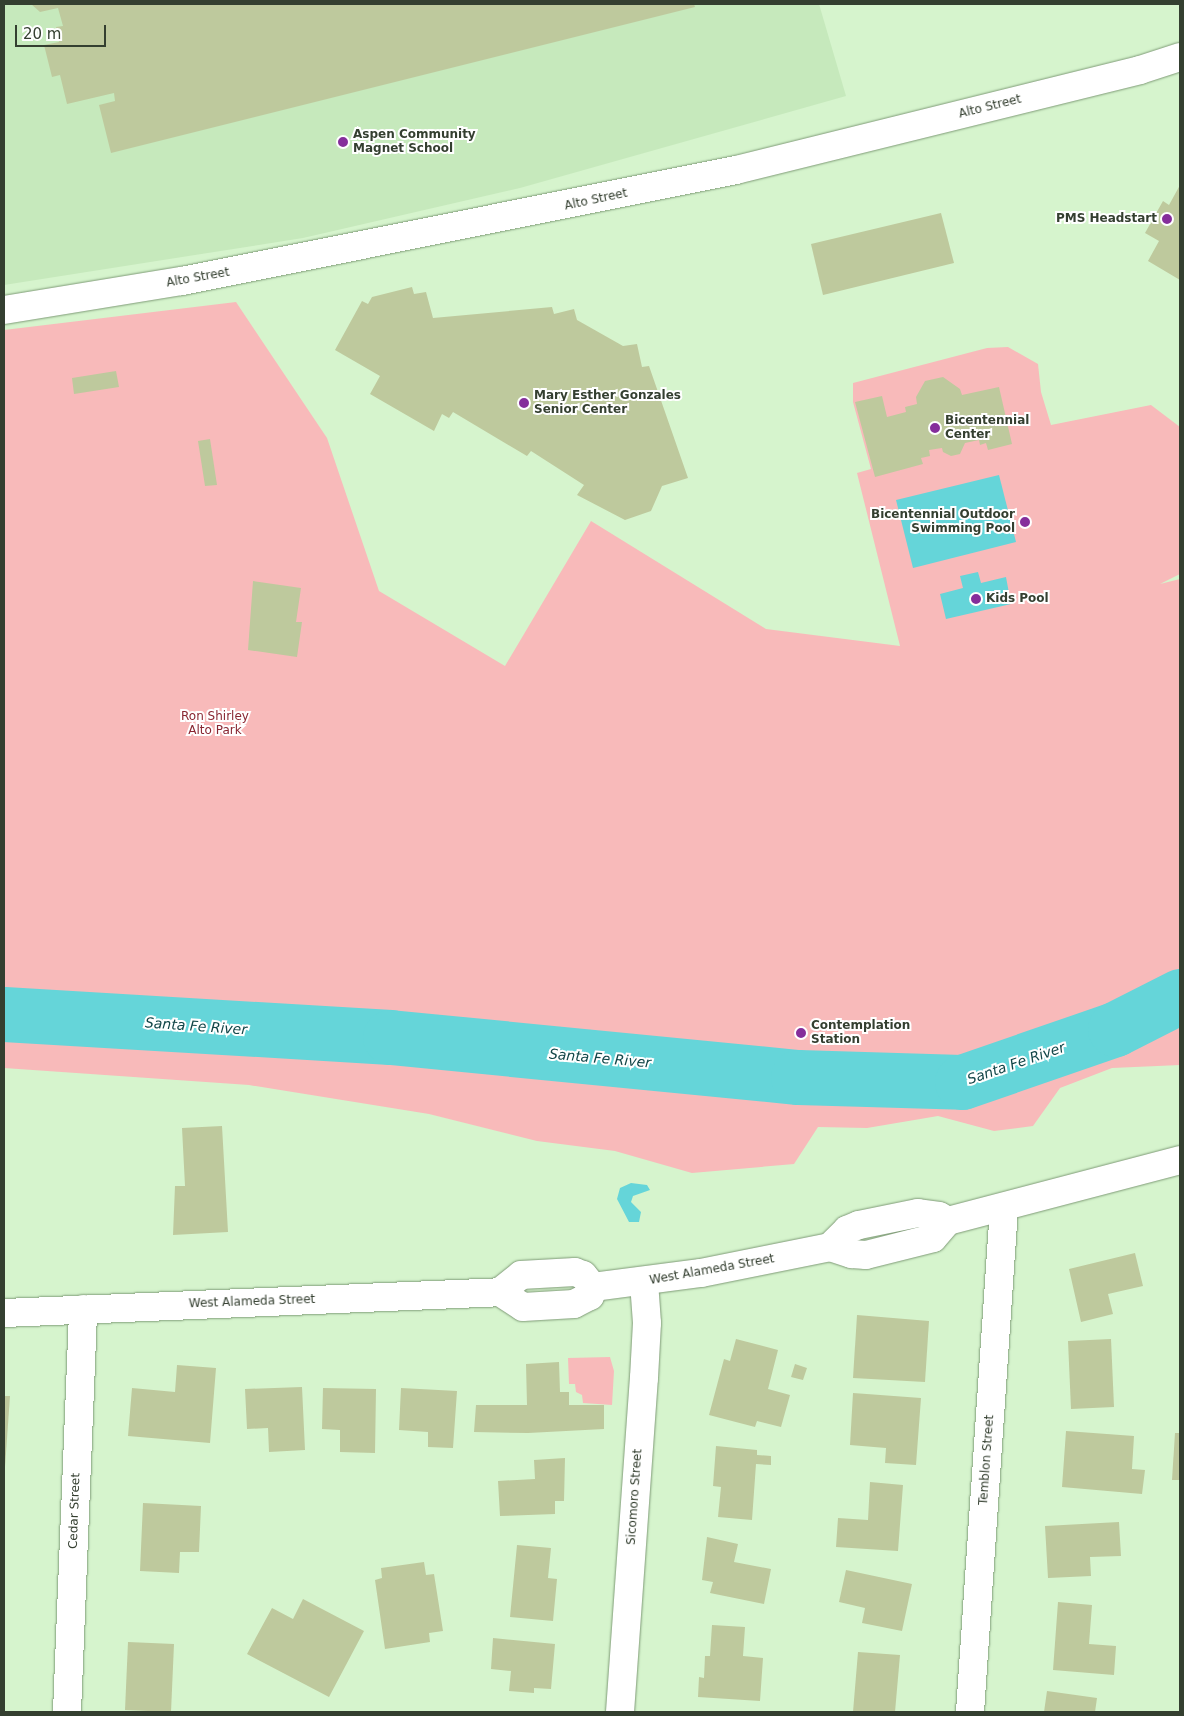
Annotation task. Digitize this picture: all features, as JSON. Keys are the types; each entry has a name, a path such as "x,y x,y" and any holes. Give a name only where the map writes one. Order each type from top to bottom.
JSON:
{"street":[{"name":"Alto Street","path":"4,310 182,281 717,174 1140,70 1180,57"},
{"name":"West Alameda Street","path":"4,1313 500,1292 523,1307 582,1302 593,1287 644,1282 736,1267 830,1247 852,1254 875,1253 933,1238 948,1221 1004,1208 1180,1160"},
{"name":"Temblon Street","path":"970,1712 1004,1208"},
{"name":"Sicomoro Street","path":"620,1712 644,1378 647,1323 644,1282"},
{"name":"Cedar Street","path":"67,1712 83,1309"}],"shaded area":[{"name":"Aspen Community Magnet School","path":"4,4 819,4 846,96 520,188 303,238 4,285"}],"green space":[{"name":"Ron Shirley Alto Park","path":"236,302 327,438 379,591 505,666 591,521 766,629 900,646 857,473 871,469 853,402 853,383 987,348 1008,347 1038,364 1041,392 1051,425 1151,405 1180,427 1180,574 1160,584 1180,579 1180,1065 1112,1068 1060,1088 1033,1126 994,1131 938,1116 867,1128 818,1127 794,1164 692,1173 615,1151 537,1141 429,1114 249,1085 4,1068 4,330"},
{"path":"610,1357 614,1371 612,1405 583,1403 582,1395 576,1392 575,1384 569,1384 568,1358"}],"water":[{"path":"999,475 1016,542 913,568 896,500"},
{"name":"Kids Pool","path":"978,572 981,583 1006,577 1011,604 946,619 940,594 963,588 960,576"},
{"path":"631,1183 647,1185 650,1190 633,1196 631,1202 641,1212 639,1222 629,1222 617,1199 620,1188"}],"building":[{"path":"31,4 694,4 695,7 111,153 99,105 115,101 114,93 67,104 60,75 52,77 44,45 59,42 56,27 63,26 58,8 40,12"},
{"name":"PMS Headstart","path":"1180,185 1180,280 1148,261 1159,241 1145,233 1163,201 1169,205"},
{"path":"941,213 954,263 823,295 811,244"},
{"name":"Mary Esther Gonzales Senior Center","path":"412,287 414,294 426,292 433,318 552,307 554,314 574,309 577,320 623,346 637,344 642,367 649,366 688,478 662,486 651,511 625,520 577,495 584,485 531,451 527,456 453,412 449,418 442,414 434,431 370,394 380,376 335,350 362,301 368,304 372,297"},
{"path":"116,371 119,387 74,394 72,378"},
{"name":"Bicentennial Center","path":"943,377 960,389 962,395 999,387 1012,444 988,450 986,443 980,445 979,440 965,443 960,454 951,456 943,452 942,448 929,450 930,456 921,458 923,464 875,477 855,402 882,396 887,417 906,412 905,407 917,404 916,397 925,381"},
{"path":"210,439 217,485 205,486 198,441"},
{"path":"253,581 301,588 296,622 302,622 297,657 248,650"},
{"path":"222,1126 228,1232 173,1235 175,1186 185,1186 182,1128"},
{"path":"1135,1253 1143,1286 1108,1294 1113,1314 1081,1322 1069,1269"},
{"path":"857,1315 929,1321 925,1382 853,1378"},
{"path":"736,1339 778,1350 768,1389 790,1395 781,1427 757,1421 755,1427 709,1415 724,1359 730,1361"},
{"path":"1111,1339 1114,1407 1071,1409 1068,1341"},
{"path":"559,1362 560,1392 569,1392 569,1405 604,1405 604,1429 528,1433 474,1432 476,1405 527,1405 526,1364"},
{"path":"795,1364 807,1368 803,1380 791,1377"},
{"path":"177,1365 216,1368 210,1443 128,1436 132,1388 175,1392"},
{"path":"302,1387 305,1450 269,1452 268,1428 247,1429 245,1389"},
{"path":"323,1388 376,1389 375,1453 340,1452 340,1430 322,1429"},
{"path":"401,1388 457,1391 453,1448 428,1447 428,1432 399,1430"},
{"path":"853,1393 921,1398 916,1465 885,1463 886,1448 850,1445"},
{"path":"4,1396 10,1396 5,1467 4,1467"},
{"path":"1066,1431 1134,1436 1132,1469 1145,1470 1142,1494 1062,1487"},
{"path":"1175,1433 1180,1433 1180,1480 1172,1480"},
{"path":"716,1446 757,1450 757,1455 771,1456 771,1465 756,1464 752,1520 718,1517 721,1487 713,1486"},
{"path":"565,1458 564,1501 555,1501 555,1514 500,1516 498,1481 535,1479 534,1460"},
{"path":"870,1482 903,1485 898,1551 836,1547 838,1518 868,1520"},
{"path":"143,1503 201,1506 199,1552 180,1552 179,1573 140,1571"},
{"path":"1119,1522 1121,1556 1090,1557 1091,1576 1048,1578 1045,1526"},
{"path":"707,1537 738,1544 734,1562 771,1569 764,1604 710,1593 713,1582 702,1580"},
{"path":"517,1545 551,1548 548,1578 557,1579 553,1621 510,1617"},
{"path":"424,1562 426,1575 434,1574 443,1631 429,1633 430,1642 385,1649 375,1580 382,1578 381,1568"},
{"path":"846,1570 912,1584 902,1631 862,1623 865,1608 839,1602"},
{"path":"303,1599 364,1631 329,1697 247,1654 272,1608 293,1619"},
{"path":"1058,1602 1092,1605 1089,1644 1116,1646 1114,1675 1053,1670"},
{"path":"712,1625 745,1627 743,1656 763,1658 760,1701 698,1697 699,1677 704,1678 705,1656 710,1656"},
{"path":"493,1638 555,1644 551,1689 534,1688 534,1693 509,1691 511,1671 491,1669"},
{"path":"128,1642 174,1644 171,1712 125,1710"},
{"path":"858,1652 900,1655 895,1712 853,1712"},
{"path":"1047,1691 1097,1698 1095,1712 1044,1712"}],"waterway":[{"name":"Santa Fe River","path":"4,1014 390,1037 798,1077 962,1082 1115,1029 1180,996"}],"place":[{"name":"Aspen Community Magnet School","path":"343,142"},
{"name":"PMS Headstart","path":"1167,219"},
{"name":"Mary Esther Gonzales Senior Center","path":"524,403"},
{"name":"Bicentennial Center","path":"935,428"},
{"name":"Bicentennial Outdoor Swimming Pool","path":"1025,522"},
{"name":"Kids Pool","path":"976,599"},
{"name":"Contemplation Station","path":"801,1033"}]}
